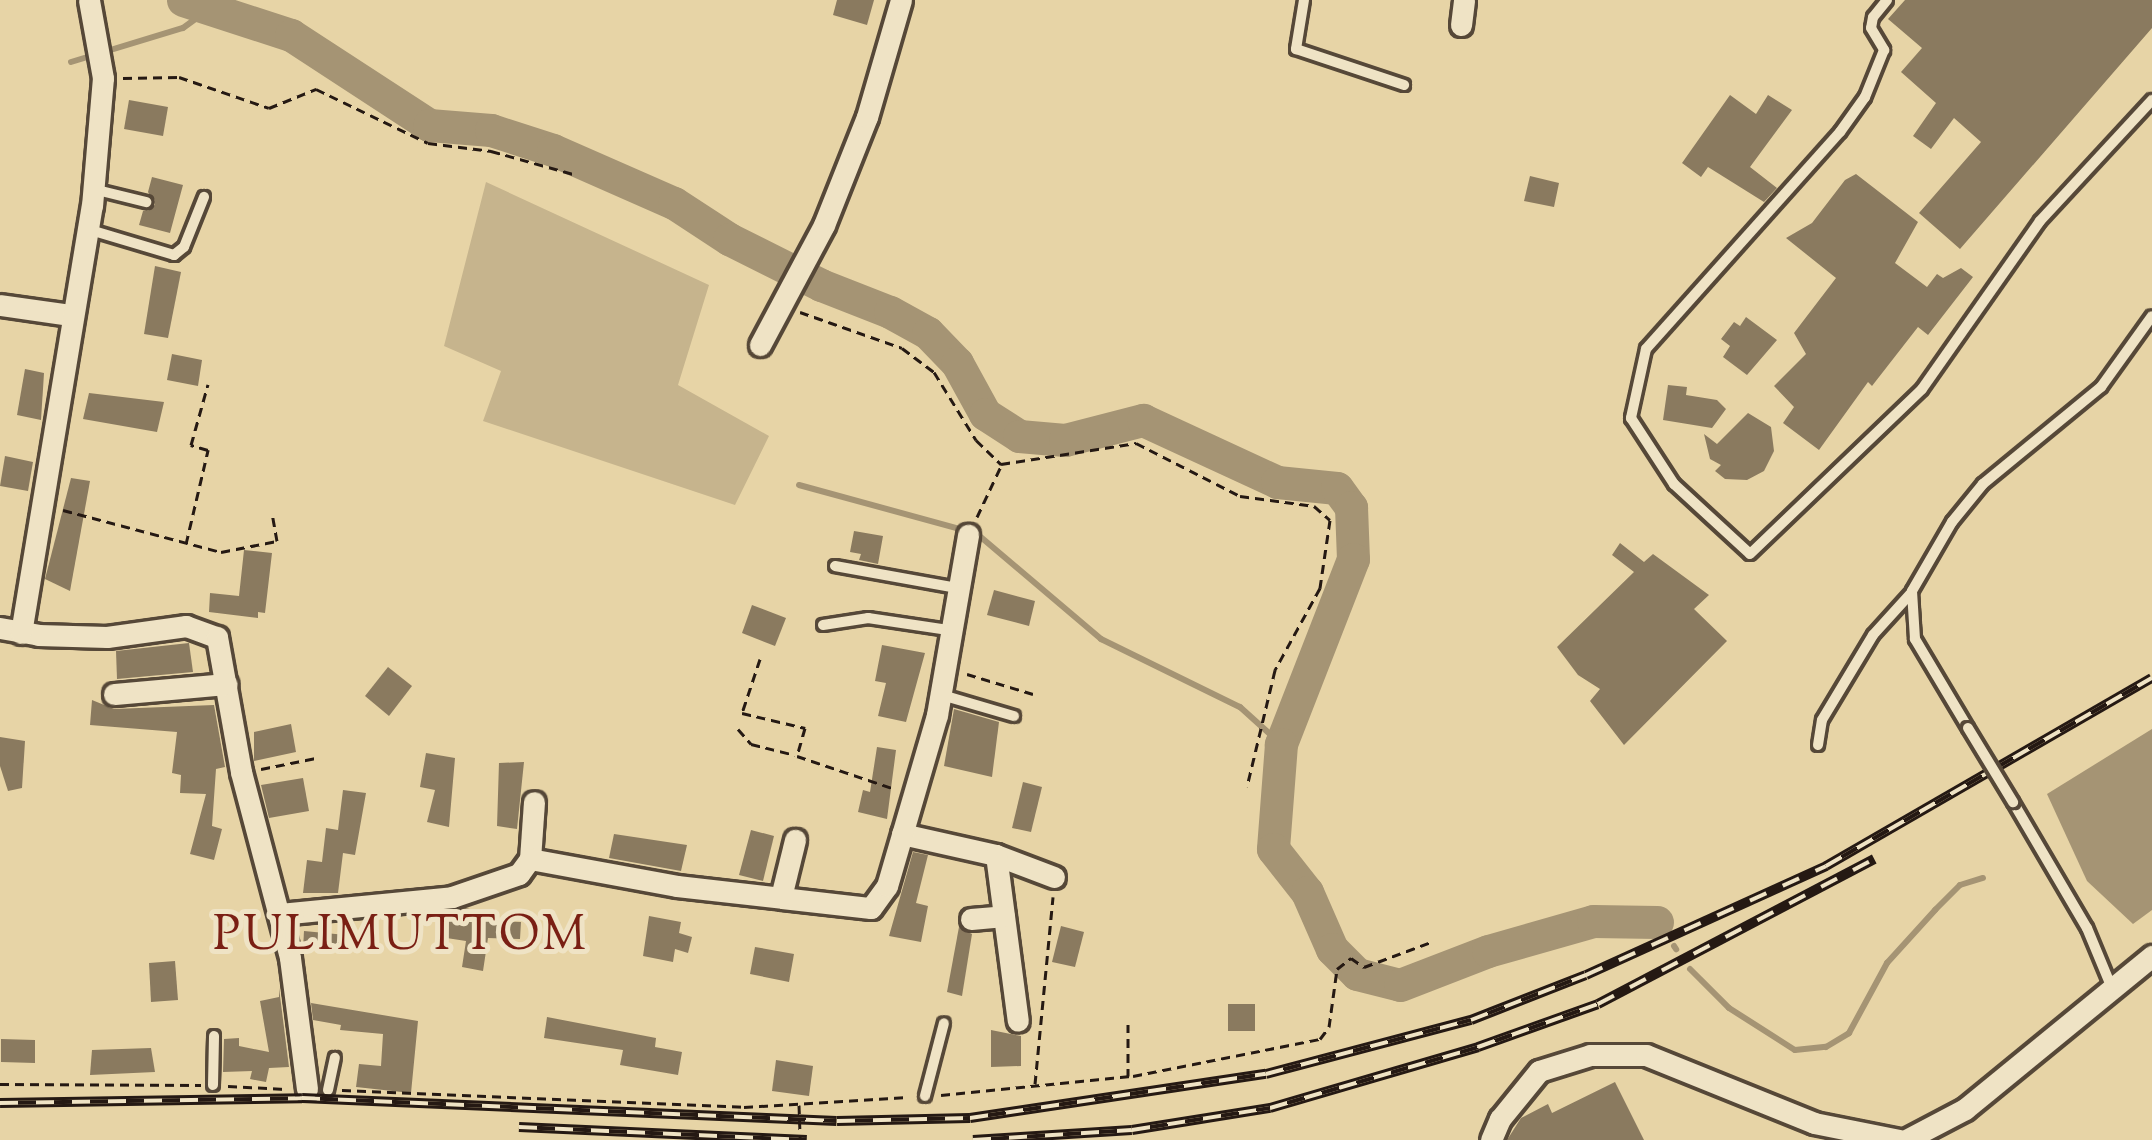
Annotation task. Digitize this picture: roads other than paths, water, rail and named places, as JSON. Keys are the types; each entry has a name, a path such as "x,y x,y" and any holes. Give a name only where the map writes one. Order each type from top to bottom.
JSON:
{"street":[{"path":"89,0 103,78 94,189 70,315 44,505 10,630 107,637 203,628 217,637 241,772 280,914 317,1090"},
{"path":"760,345 808,255 867,117 901,0"},
{"path":"1461,25 1464,0"},
{"path":"0,305 70,315"},
{"path":"530,859 872,908 887,886 914,795 939,694 968,535"},
{"path":"114,694 227,684"},
{"path":"280,914 452,897 519,874 530,859 534,802"},
{"path":"902,834 996,855 1054,877"},
{"path":"781,898 795,840"},
{"path":"996,855 1018,1022"},
{"path":"971,919 1004,916"},
{"path":"1491,1140 1500,1119 1539,1071 1589,1055 1646,1054 1814,1123 1902,1140 1965,1109 2152,956"}],"lane":[{"path":"1304,0 1296,49 1404,85"},
{"path":"1887,0 1873,17 1871,28 1884,50 1865,97 1840,132 1646,349 1631,418 1674,484 1750,554 1922,389 2040,221 2152,100"},
{"path":"94,189 146,202"},
{"path":"87,229 173,254 184,247 204,197"},
{"path":"1818,745 1822,720 1873,635 1912,591 1952,522 1983,484 2102,387 2152,316"},
{"path":"835,566 957,588"},
{"path":"1912,591 1915,639 2087,928 2111,986"},
{"path":"823,626 868,618 948,629"},
{"path":"939,694 1014,716"},
{"path":"925,1096 944,1023"},
{"path":"214,1036 214,1085"},
{"path":"317,1090 334,1058"}],"waterway":[{"path":"183,0 291,35 429,125 491,130 553,150 674,203 729,239 821,285 890,312 928,333 957,363 985,414 1019,436 1065,440 1143,420 1277,482 1337,488 1351,507 1353,559 1281,744 1273,849 1307,892 1332,949 1357,974 1400,985 1488,951 1593,921 1657,922"},
{"path":"71,62 183,28 211,8"},
{"path":"799,485 963,530"},
{"path":"976,533 1101,639 1240,707 1281,744 1285,727"},
{"path":"1690,969 1729,1008 1795,1050 1826,1047 1849,1033 1887,963 1935,910 1960,885 1983,878"},
{"path":"1657,922 1659,926"}],"railway":[{"path":"0,1103 302,1098 837,1121 970,1118 1266,1074 1471,1020 1586,975 1826,866 2152,678"},
{"path":"973,1140 1132,1130 1270,1108 1478,1047 1598,1004 1874,859"},
{"path":"519,1127 807,1140"}],"district":[{"name":"PULIMUTTOM","path":"401,938"}]}
